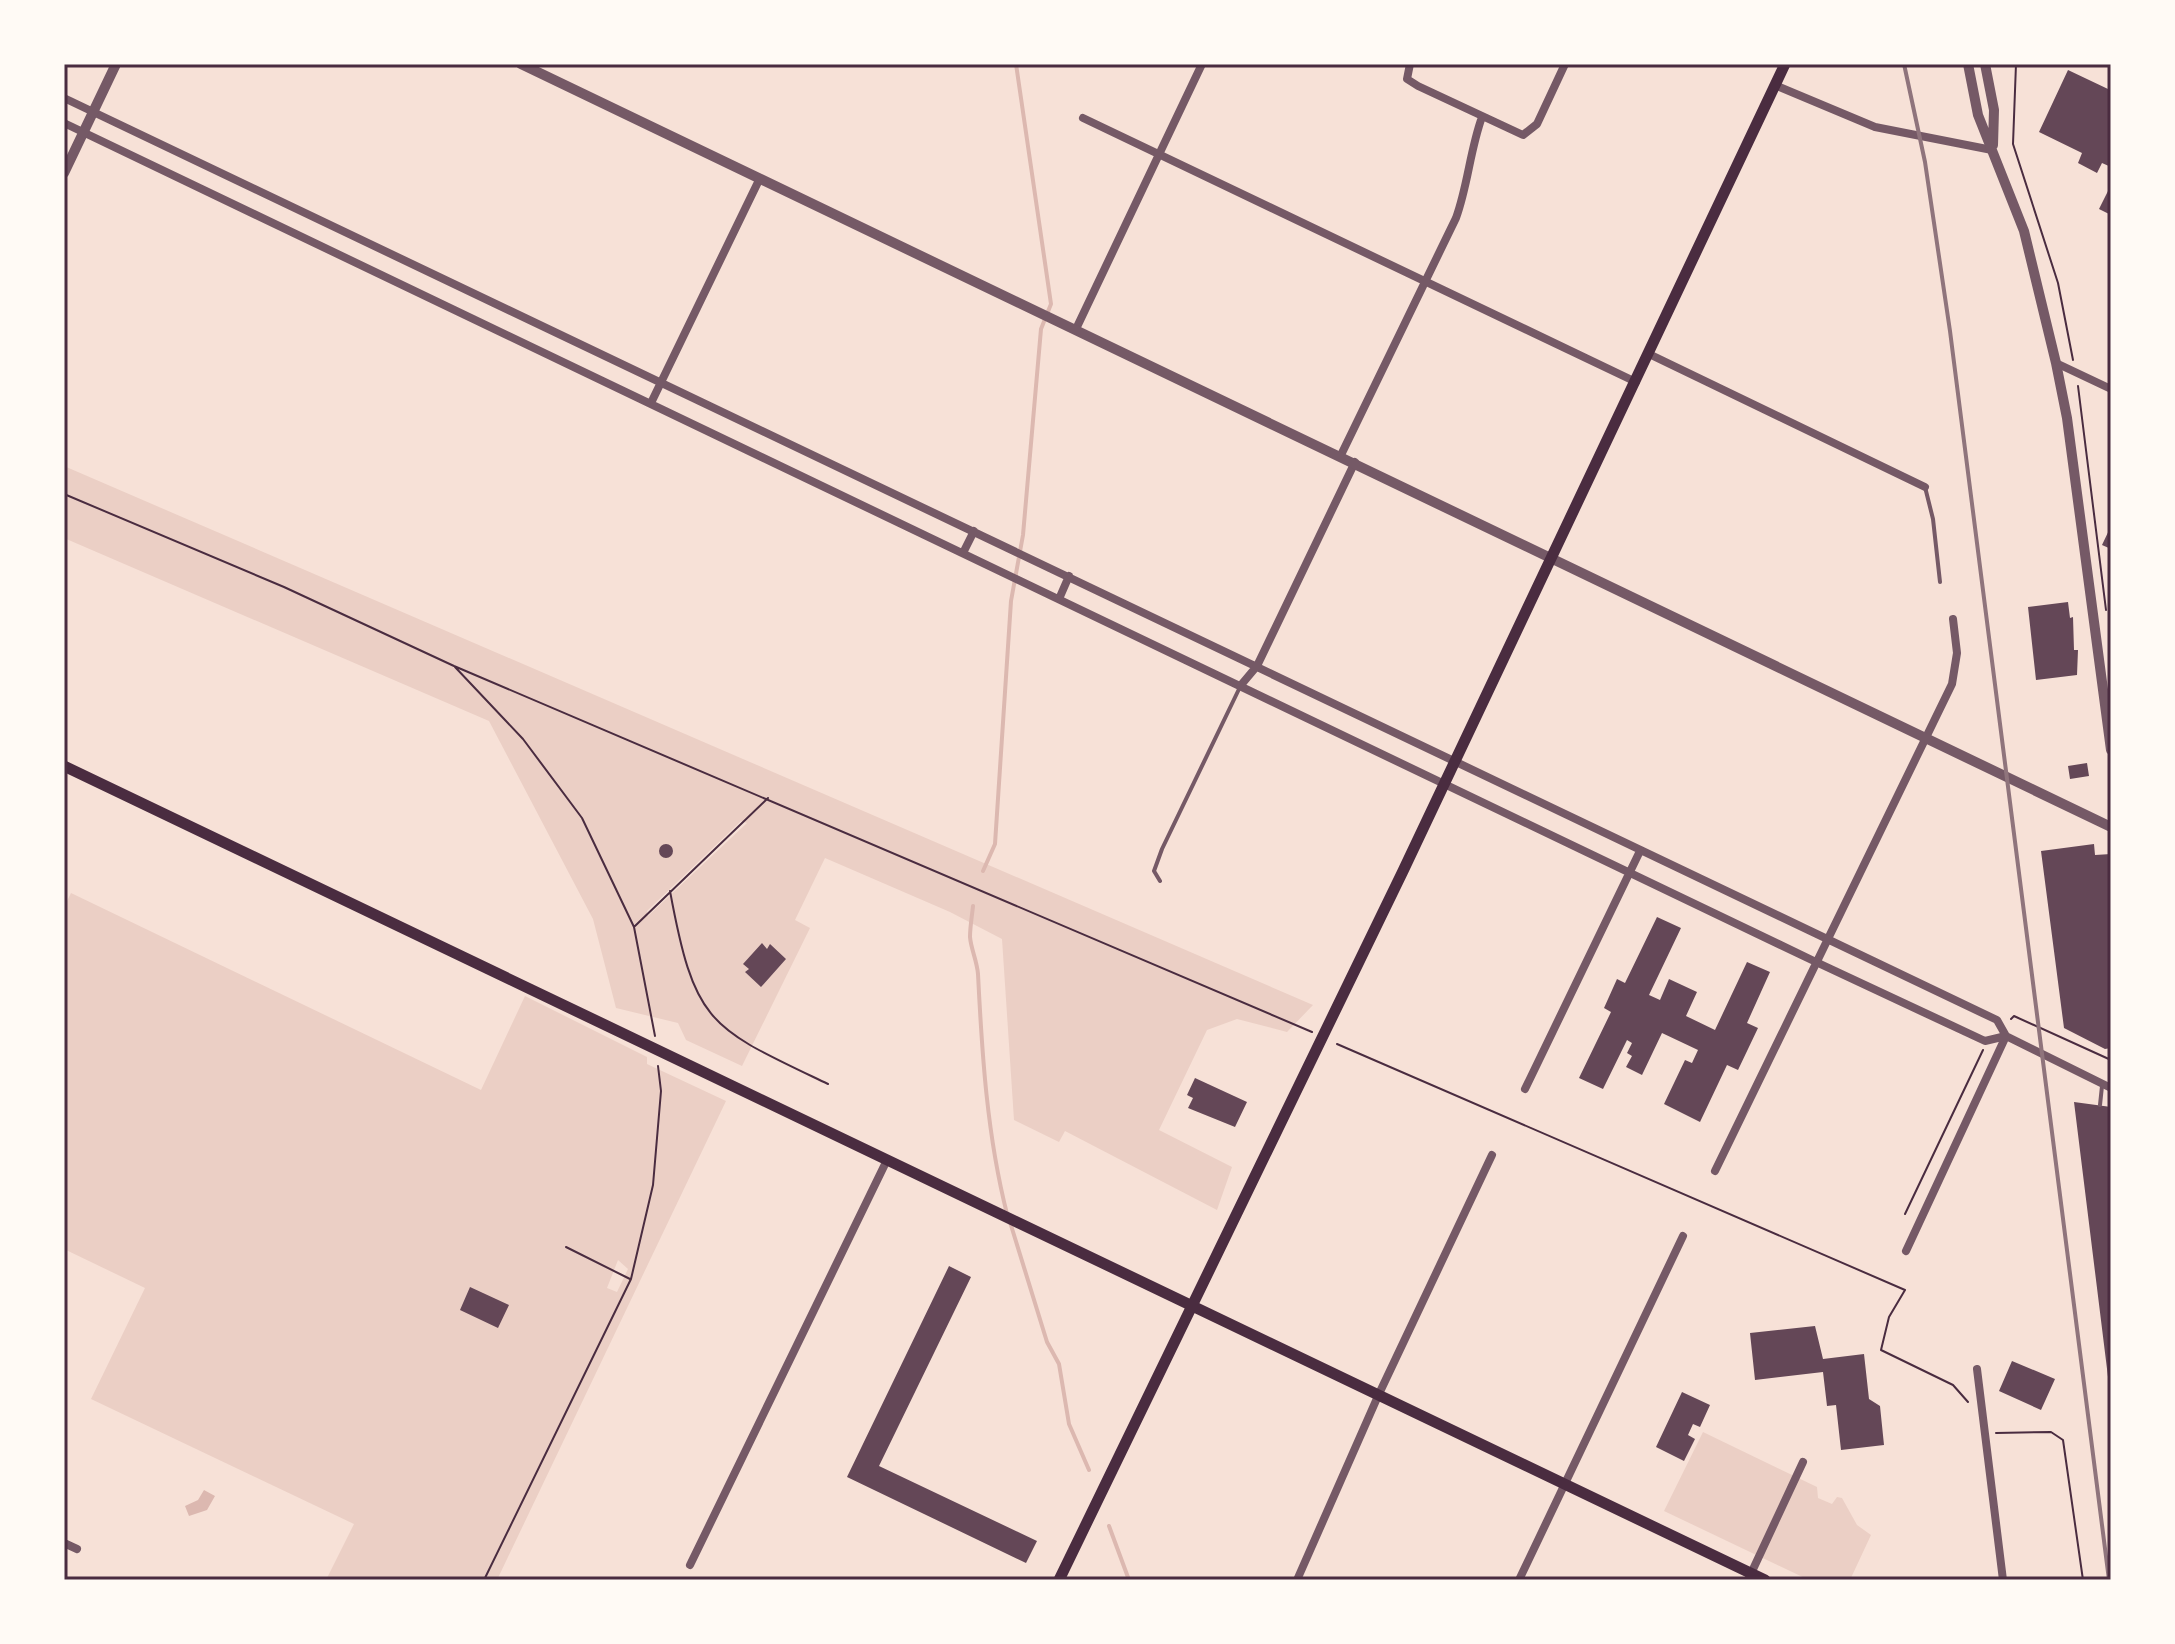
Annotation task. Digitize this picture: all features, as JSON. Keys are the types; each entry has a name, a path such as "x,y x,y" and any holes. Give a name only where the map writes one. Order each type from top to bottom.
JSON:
{"main road":[{"path":"1059,1580 1192,1307 1318,1035 1444,784 1785,64"},
{"path":"1777,86 1794,64"},
{"path":"64,766 1564,1484 1749,1577 1765,1580"}],"street":[{"path":"64,173 116,64"},
{"path":"521,64 2111,827"},
{"path":"1076,329 1202,64"},
{"path":"1410,64 1406,75 1410,81 1482,117 1527,134 1537,124 1565,64"},
{"path":"1968,64 1978,115 2024,231 2056,363 2069,432 2111,750"},
{"path":"1985,64 1994,110 1992,150"},
{"path":"1777,86 1875,127 1992,150"},
{"path":"64,98 1997,1020 2006,1036 2107,1086"},
{"path":"1341,455 1464,197 1470,149 1482,117"},
{"path":"1083,118 1636,382"},
{"path":"64,123 1816,962 1985,1041 2006,1036"},
{"path":"651,403 760,178"},
{"path":"1649,354 1925,487"},
{"path":"2056,363 2111,389"},
{"path":"1241,685 1257,666 1355,462"},
{"path":"963,553 974,531"},
{"path":"1059,599 1069,576"},
{"path":"1715,1171 1956,670 1953,619"},
{"path":"1525,1089 1640,851"},
{"path":"1906,1251 2006,1036"},
{"path":"1297,1580 1378,1396 1492,1155"},
{"path":"690,1565 887,1160"},
{"path":"1519,1580 1683,1236"},
{"path":"1977,1369 2003,1580"},
{"path":"1749,1577 1803,1462"},
{"path":"64,1543 77,1549"}],"lane":[{"path":"1925,487 1933,519 1940,582"},
{"path":"1160,881 1154,871 1162,849 1241,685"},
{"path":"2100,1105 2107,1086"}],"path":[{"path":"2016,64 2013,144 2058,283 2071,344"},
{"path":"2083,408 2106,609"},
{"path":"64,494 284,587 454,666 1318,1035"},
{"path":"454,666 523,739 582,818 634,927 652,1004"},
{"path":"634,927 768,798"},
{"path":"670,891 683,962 710,1016 735,1039 828,1084"},
{"path":"1337,1044 1905,1290"},
{"path":"484,1580 631,1279 653,1185 661,1091"},
{"path":"566,1247 631,1279"}],"shaded area":[{"path":"64,466 1313,1005 1287,1032 1237,1019 1207,1030 1159,1130 1232,1167 1217,1210 1065,1131 1059,1142 1014,1120 1002,939 950,912 825,858 795,920 810,928 742,1066 686,1040 678,1023 616,1008 593,919 489,721 64,538","holes":["741,821 747,823 648,916 647,911"]},
{"path":"71,893 481,1090 525,996 647,1057 647,1064 726,1101 497,1580 326,1580 354,1524 91,1399 145,1288 64,1249 64,907","holes":["618,1260 628,1269 617,1292 607,1288"]},
{"path":"1703,1432 1817,1487 1818,1498 1832,1504 1837,1497 1842,1498 1857,1525 1871,1535 1850,1580 1809,1580 1664,1511"},
{"path":"204,1490 215,1496 207,1510 189,1516 185,1506 198,1500"}],"building":[{"path":"2068,70 2108,89 2111,82 2111,167 2102,163 2097,173 2078,163 2082,153 2039,132"},
{"path":"2111,185 2111,215 2099,209"},
{"path":"2111,526 2111,549 2102,545"},
{"path":"2068,602 2070,618 2073,617 2074,650 2078,650 2077,675 2036,680 2028,607"},
{"path":"2087,763 2089,776 2070,779 2068,766"},
{"path":"666,844 673,851 666,858 659,851"},
{"path":"2094,844 2095,855 2111,854 2111,1048 2105,1049 2064,1028 2041,851"},
{"path":"1657,917 1681,928 1649,995 1660,1000 1669,979 1697,992 1686,1016 1715,1030 1747,962 1770,972 1747,1023 1758,1028 1738,1070 1727,1065 1700,1122 1664,1104 1685,1060 1692,1063 1698,1050 1662,1033 1642,1075 1626,1067 1632,1056 1627,1053 1632,1043 1627,1040 1603,1089 1579,1078 1611,1012 1604,1008 1617,979 1625,983"},
{"path":"762,943 767,949 770,944 786,959 761,987 745,972 749,969 743,964"},
{"path":"1195,1078 1247,1102 1235,1127 1188,1108 1193,1098 1187,1095"},
{"path":"2074,1102 2111,1107 2111,1385 2109,1385"},
{"path":"949,1266 971,1277 879,1466 1037,1541 1026,1563 847,1477"},
{"path":"470,1287 509,1305 498,1328 460,1310"},
{"path":"1815,1326 1823,1359 1864,1354 1869,1399 1880,1406 1884,1445 1841,1450 1836,1405 1827,1406 1823,1372 1755,1380 1750,1333"},
{"path":"2012,1361 2055,1379 2041,1410 1999,1391"},
{"path":"1682,1392 1710,1405 1700,1427 1693,1424 1688,1435 1695,1439 1684,1461 1656,1447"}],"waterway":[{"path":"983,871 995,844 1011,601 1023,535 1041,329 1051,304 1016,64"},
{"path":"973,906 970,937 978,974 986,1094 1007,1214"},
{"path":"1010,1222 1047,1342 1059,1364 1069,1424 1089,1470"},
{"path":"1109,1526 1129,1580"}],"railway":[{"path":"1904,64 1925,162 1950,331 2109,1580"}]}
